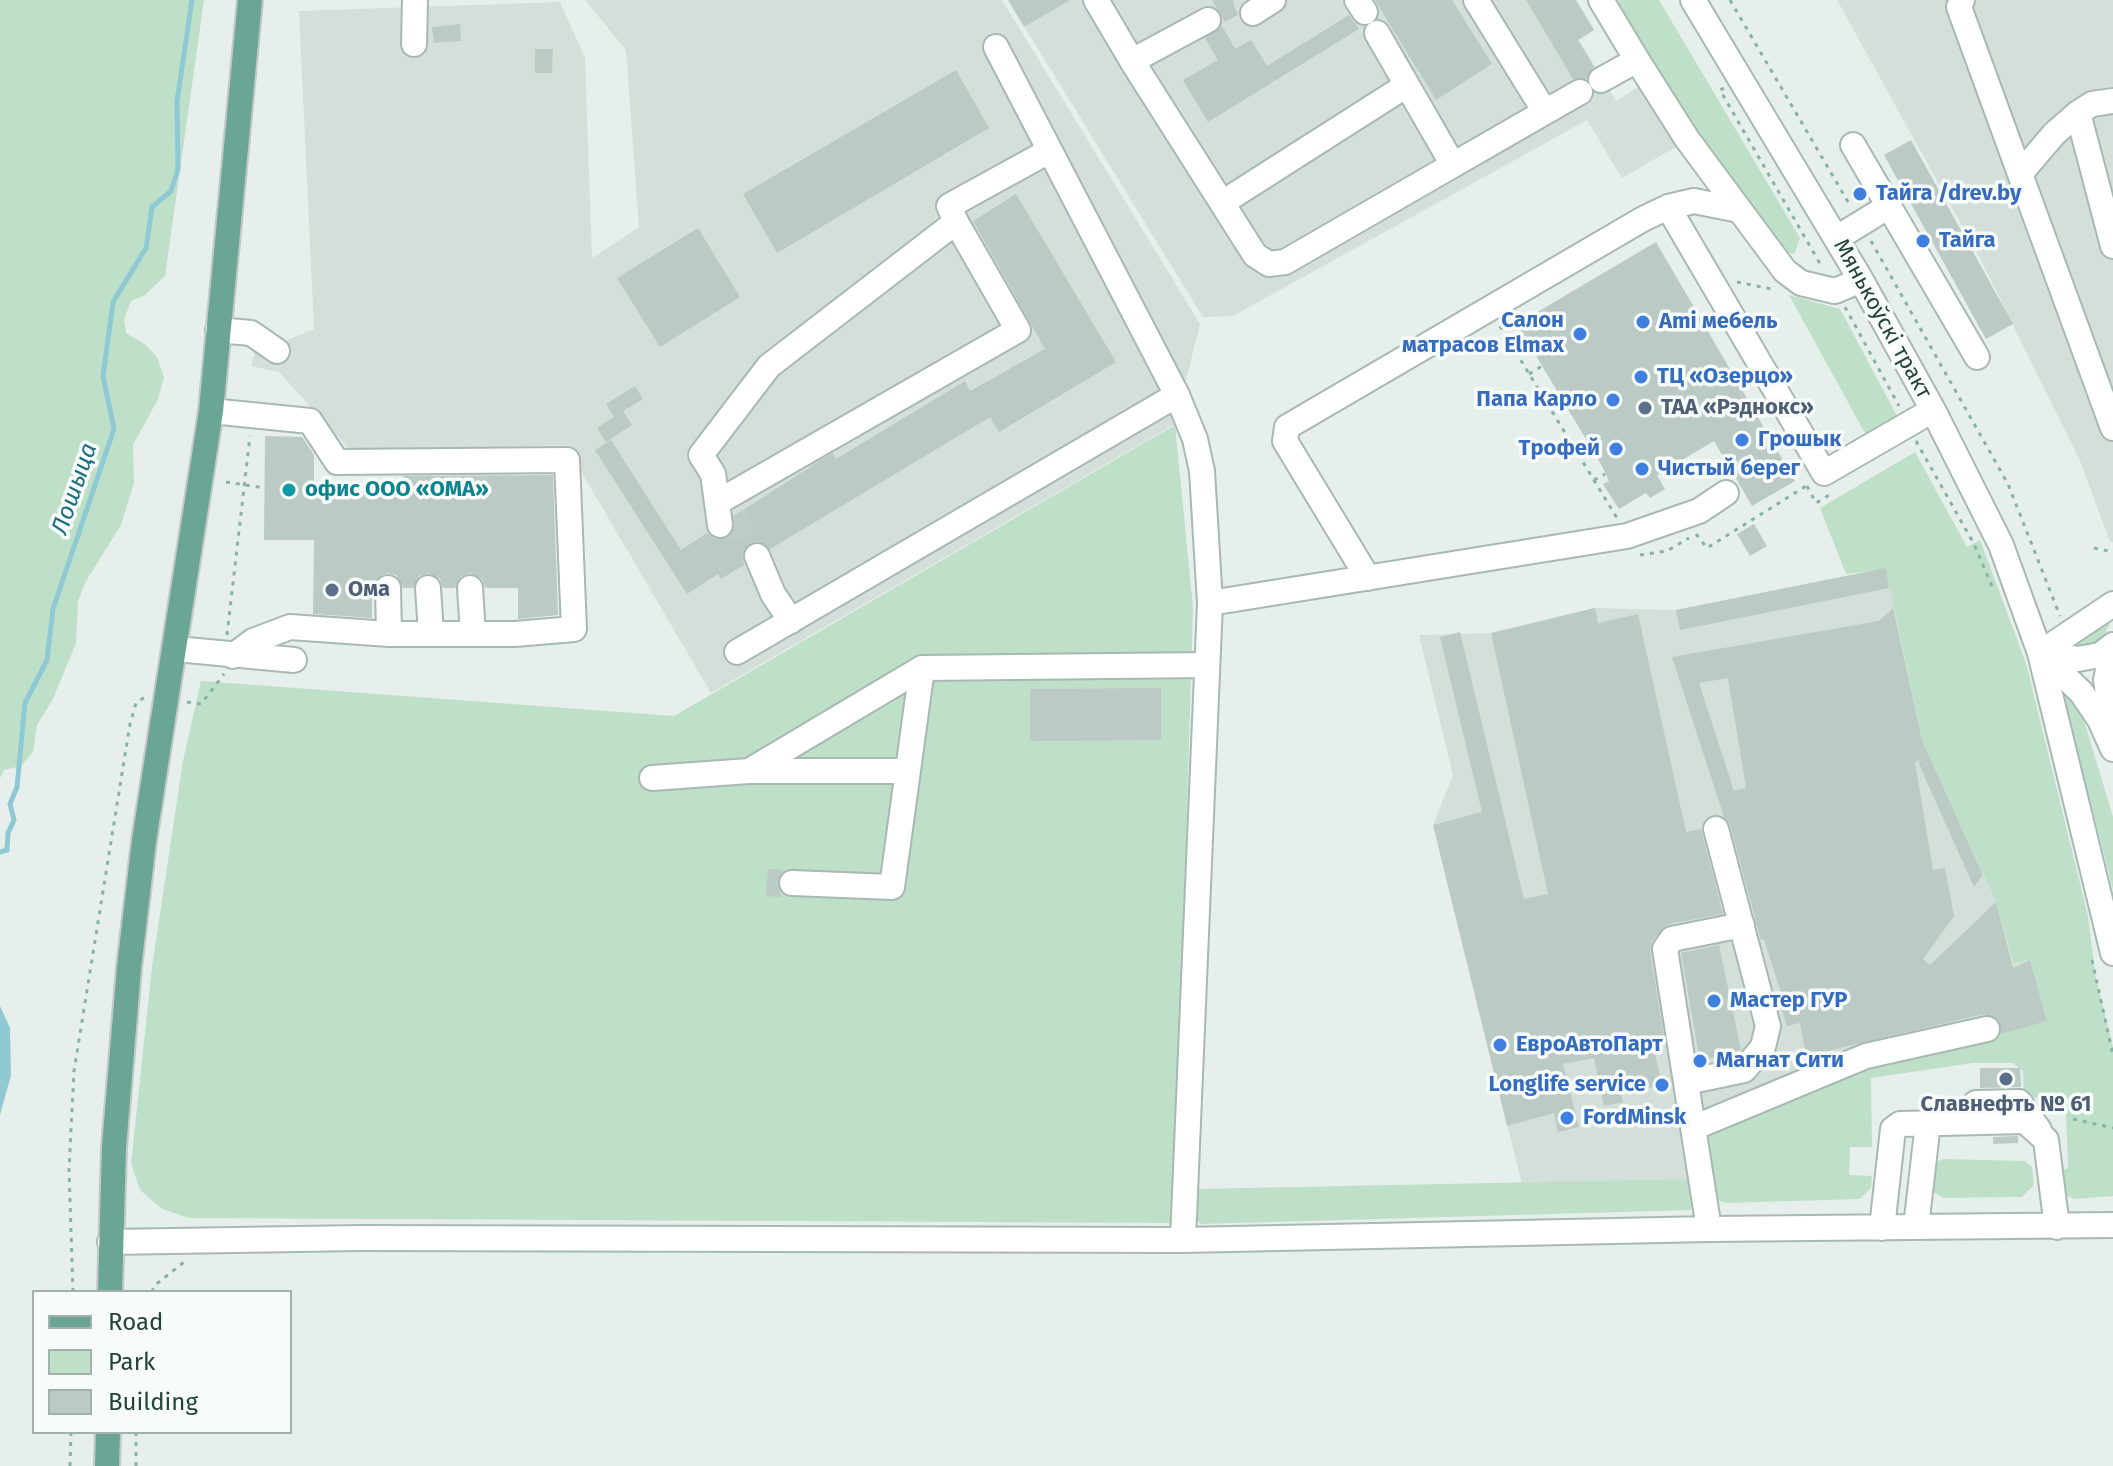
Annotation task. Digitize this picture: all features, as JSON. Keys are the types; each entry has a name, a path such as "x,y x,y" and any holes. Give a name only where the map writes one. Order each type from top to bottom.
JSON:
{"main road":[{"path":"110,1290 110,1242 129,968 144,841 211,411 250,0"},
{"path":"107,1466 108,1434"}],"street":[{"path":"414,44 415,0"},
{"path":"1096,0 1255,255 1269,264 1285,262 1637,60"},
{"path":"1476,0 1545,112"},
{"path":"1601,0 1687,139 1785,271 1801,283 1836,291 1861,280"},
{"name":"Мянькоўскі тракт","path":"1693,0 1861,280 1933,410 2001,545 2040,653 2113,953"},
{"path":"1962,0 1959,7 2113,428"},
{"path":"1367,15 1453,165"},
{"path":"1132,61 1208,20"},
{"path":"996,47 1177,395 1195,439 1202,471 1210,603 1183,1240"},
{"path":"1222,203 1407,85"},
{"path":"2020,174 2054,134 2078,113 2092,104 2113,101"},
{"path":"2078,113 2113,246"},
{"path":"1853,145 1977,357"},
{"path":"956,222 769,366 701,455 713,474 724,514 1018,330 949,206 1049,151"},
{"path":"1368,578 1285,441 1287,427 1668,207 1694,201 1739,210"},
{"path":"1837,238 1889,206"},
{"path":"1668,207 1824,473 1933,410"},
{"path":"218,330 251,333 277,351"},
{"path":"737,652 1177,395"},
{"path":"211,411 310,421 337,462 567,460 574,629 389,634 337,626 290,627 253,641 229,655"},
{"path":"1210,603 1368,578 1633,545 1699,511 1726,493"},
{"path":"751,561 791,621"},
{"path":"388,588 389,634"},
{"path":"428,588 431,634"},
{"path":"470,588 473,634"},
{"path":"2040,653 2113,604"},
{"path":"2040,653 2078,659 2100,655 2112,646"},
{"path":"2112,646 2106,680 2113,728"},
{"path":"176,649 294,660"},
{"name":"Мянькоўскі тракт","path":"2040,653 2081,692 2113,749"},
{"path":"749,771 922,668 1207,665"},
{"path":"792,883 892,887 922,668"},
{"path":"652,778 749,771 908,771"},
{"path":"1687,1082 1744,1070 1763,1047 1768,1026 1716,829"},
{"path":"1709,1229 1665,949 1672,939 1742,925"},
{"path":"1693,1128 1866,1056 1987,1029"},
{"path":"1927,1131 1956,1122 2025,1121 2042,1134 2057,1227"},
{"path":"1882,1228 1893,1129 1900,1124 1927,1131 2042,1134"},
{"path":"1916,1227 1927,1131"},
{"path":"110,1242 360,1238 1183,1240 1709,1229 2113,1225"}],"path":[{"path":"1730,0 1861,223 2008,484 2063,623"},
{"path":"1760,156 1974,544"},
{"path":"1723,278 1783,292"},
{"path":"1497,321 1633,545"},
{"path":"1529,374 1542,366"},
{"path":"1740,387 1748,383"},
{"path":"73,1290 69,1170 74,1071 136,703 148,695 201,704 224,678 229,655 243,484 253,416"},
{"path":"1594,480 1605,474"},
{"path":"226,482 265,488"},
{"path":"1760,514 1806,486"},
{"path":"2094,548 2113,552"},
{"path":"2073,1119 2113,1128"},
{"path":"154,1290 167,1274 194,1260"},
{"path":"70,1466 71,1434"},
{"path":"136,1434 136,1466"}],"shaded area":[{"path":"585,0 1002,0 1200,324 1175,424 711,693 572,456 571,445 351,451 279,372 251,366 256,347 277,351 288,340 314,329 299,11 560,2 585,58 592,258 639,227 626,50"},
{"path":"1008,0 1576,0 1594,30 1579,40 1616,101 1638,87 1681,144 1622,178 1587,120 1233,316 1203,317"},
{"path":"1837,0 2113,0 2113,542 2110,542 2080,461 1981,260"},
{"path":"1886,568 1922,740 1996,902 2014,964 2030,960 2047,1021 1862,1067 1711,1129 1706,1137 1710,1179 1522,1184 1433,825 1453,775 1419,635 1491,633 1595,608 1676,610"}],"green space":[{"path":"0,0 204,0 165,276 144,296 131,301 124,319 126,333 146,345 157,357 164,377 158,399 133,445 134,483 121,525 86,581 78,601 76,643 53,699 37,725 33,752 21,766 4,770 0,778"},
{"path":"1609,0 1659,0 1800,238 1794,254 1785,252 1685,123"},
{"path":"1789,295 1840,309 1897,416 1866,435"},
{"path":"1175,425 1193,607 1175,1223 189,1218 162,1209 140,1190 131,1164 152,967 183,761 201,681 674,716"},
{"path":"1915,452 1967,547 1980,540 2026,663 2088,916 2096,979 2113,1047 2113,1196 2074,1199 2062,1193 2061,1171 2068,1168 2066,1112 2052,1107 2050,1098 2024,1098 2023,1071 2013,1063 1973,1063 1871,1078 1872,1147 1850,1147 1849,1175 1872,1176 1871,1188 1860,1199 1726,1203 1718,1200 1713,1193 1705,1146 1712,1129 1861,1067 2047,1021 2030,960 2014,964 1996,902 1922,740 1886,569 1846,574 1820,508"},
{"path":"2113,617 2097,649 2075,650 2075,646"},
{"path":"2062,690 2080,707 2113,817 2113,890"},
{"path":"1943,1159 2025,1161 2032,1167 2034,1185 2022,1197 1944,1198 1929,1190 1932,1164"},
{"path":"1690,1179 1691,1210 1201,1224 1195,1219 1196,1189"}],"water":[{"path":"0,1006 10,1028 11,1075 0,1115"}],"building":[{"path":"1008,0 1070,0 1024,27"},
{"path":"1212,0 1232,0 1238,15 1225,22"},
{"path":"1375,0 1452,0 1492,64 1436,100"},
{"path":"1526,0 1576,0 1594,30 1578,40 1594,67 1586,79 1573,79"},
{"path":"1349,15 1359,29 1208,122 1183,80 1218,60 1205,38 1222,26 1235,49 1251,40 1267,66"},
{"path":"460,24 461,41 434,43 432,27"},
{"path":"535,49 553,49 552,73 535,73"},
{"path":"956,70 989,128 777,253 743,194"},
{"path":"1911,140 2013,324 1986,339 1884,155"},
{"path":"1016,194 1116,362 999,432 990,417 770,549 760,541 750,543 742,553 744,565 721,579 718,574 687,594 595,450 611,440 681,550 707,533 715,539 729,537 734,530 734,516 821,460 833,453 836,459 965,381 970,391 1045,349 973,221"},
{"path":"698,228 740,297 660,347 617,278"},
{"name":"ТЦ «Озерцо»","path":"1656,242 1795,481 1752,506 1714,441 1657,475 1665,489 1650,498 1646,493 1619,509 1603,484 1609,481 1602,466 1517,324"},
{"path":"635,386 643,399 623,411 632,425 606,442 597,428 614,417 606,404"},
{"path":"265,436 302,437 314,455 314,492 402,492 403,476 553,475 558,615 518,619 518,588 485,588 482,579 470,573 461,576 455,588 443,588 440,579 428,573 419,576 413,588 403,588 396,575 387,573 380,576 372,588 372,618 313,614 314,540 264,540"},
{"path":"1754,524 1767,546 1750,556 1737,534"},
{"path":"1886,568 1889,588 1680,630 1676,610"},
{"path":"1595,608 1598,623 1638,614 1686,832 1701,829 1723,914 1669,924 1652,941 1650,951 1664,1036 1652,1039 1662,1085 1621,1094 1623,1102 1604,1106 1594,1058 1563,1064 1579,1127 1558,1132 1554,1113 1507,1126 1433,825 1482,812 1440,637 1460,632 1524,899 1548,894 1491,633"},
{"path":"1893,608 1922,740 1983,875 1974,887 1918,762 1925,759 1915,762 1933,870 1945,868 1954,916 1923,959 1930,965 1996,902 2013,968 2030,960 2047,1021 2001,1034 1998,1020 1984,1014 1806,1056 1800,1023 1787,1026 1782,1010 1786,1009 1764,939 1761,940 1730,825 1724,817 1672,657 1879,621","holes":["1728,678 1746,788 1734,791 1699,683"]},
{"path":"1161,688 1161,740 1030,741 1030,689"},
{"path":"768,869 783,870 777,882 781,897 766,896"},
{"path":"1719,945 1741,1050 1700,1061 1681,953"},
{"path":"1980,1068 2020,1068 2021,1087 1980,1088"},
{"path":"2018,1136 2018,1143 1993,1144 1993,1137"}],"waterway":[{"name":"Лошыца","path":"0,852 7,850 8,833 14,820 10,804 17,787 25,703 47,660 53,609 114,429 103,376 113,302 146,248 152,207 171,191 178,169 177,101 192,0"}],"tunnel":[{"path":"733,516 757,556"}],"place":[{"name":"Тайга /drev.by","path":"1860,194"},
{"name":"Тайга","path":"1923,241"},
{"name":"Ami мебель","path":"1643,322"},
{"name":"Салон матрасов Elmax","path":"1580,334"},
{"name":"ТЦ «Озерцо»","path":"1641,377"},
{"name":"Папа Карло","path":"1613,400"},
{"name":"ТАА «Рэднокс»","path":"1645,408"},
{"name":"Грошык","path":"1742,440"},
{"name":"Трофей","path":"1616,449"},
{"name":"Чистый берег","path":"1642,469"},
{"name":"офис ООО «ОМА»","path":"289,490"},
{"name":"Ома","path":"332,590"},
{"name":"Мастер ГУР","path":"1714,1001"},
{"name":"ЕвроАвтоПарт","path":"1500,1045"},
{"name":"Магнат Cити","path":"1700,1061"},
{"name":"Славнефть № 61","path":"2006,1079"},
{"name":"Longlife service","path":"1662,1085"},
{"name":"FordMinsk","path":"1567,1118"}]}
